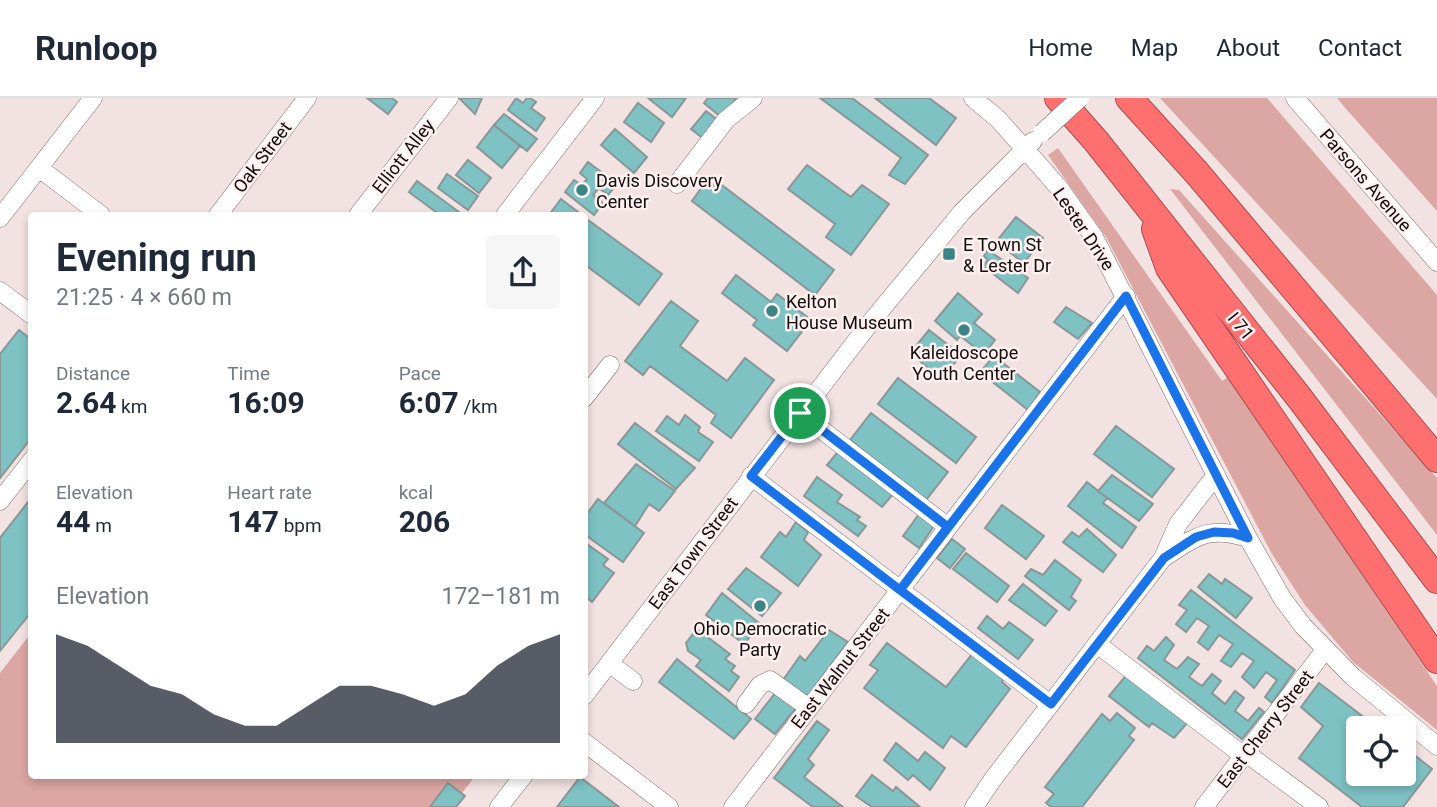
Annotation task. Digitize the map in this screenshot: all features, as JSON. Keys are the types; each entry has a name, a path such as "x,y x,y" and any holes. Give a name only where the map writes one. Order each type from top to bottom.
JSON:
{"highway":[{"name":"I 71","path":"1058,98 1096,141 1146,208 1298,396 1437,580"},
{"path":"1129,98 1197,173 1434,455"},
{"path":"1146,208 1169,268 1437,660"}],"street":[{"path":"0,218 93,98"},
{"name":"Oak Street","path":"220,212 307,98"},
{"name":"Elliott Alley","path":"360,212 449,98"},
{"path":"507,212 595,98"},
{"path":"677,184 726,120 753,98"},
{"name":"Lester Drive","path":"973,98 998,119 1079,214 1126,296 1248,538 1282,598 1325,650 1437,746"},
{"name":"East Town Street","path":"588,691 870,323 962,212 1024,149 1080,98"},
{"name":"Parsons Avenue","path":"1299,99 1437,262"},
{"path":"39,168 97,212"},
{"path":"0,291 28,312"},
{"name":"East Walnut Street","path":"733,807 1126,296"},
{"path":"588,393 610,365"},
{"path":"800,413 948,527"},
{"path":"0,501 28,465"},
{"path":"974,807 1164,558 1178,524 1216,475"},
{"path":"751,476 1051,704"},
{"path":"1164,558 1196,537 1214,532 1233,533 1248,538"},
{"path":"1097,644 1319,807"},
{"name":"East Cherry Street","path":"1204,807 1325,650"},
{"path":"609,663 633,681"},
{"path":"746,704 760,685 770,680 809,708"},
{"path":"588,745 669,807"},
{"path":"499,807 521,779"}],"shaded area":[{"path":"1160,98 1267,98 1437,295 1437,399"},
{"path":"1337,98 1437,98 1437,211 1347,110"},
{"path":"1058,148 1222,381 1228,377 1437,686 1437,730 1353,662 1305,605 1272,554 1106,237 1048,155"},
{"path":"1170,189 1179,190 1437,478 1437,535"},
{"path":"28,637 28,779 473,779 451,807 0,807 0,673"}],"building":[{"path":"367,98 392,98 397,102 388,114"},
{"path":"459,98 482,98 475,114"},
{"path":"516,98 523,103 527,98 536,102 531,108 545,118 536,131 508,110"},
{"path":"648,98 686,98 672,117"},
{"path":"708,98 736,99 721,117 704,103"},
{"path":"820,98 852,98 928,155 905,184 889,175 901,158"},
{"path":"875,98 929,98 956,118 936,145"},
{"path":"638,103 664,123 651,142 624,122"},
{"path":"706,111 718,120 704,139 691,129"},
{"path":"504,114 537,139 527,151 494,125"},
{"path":"494,125 520,146 502,168 477,147"},
{"path":"615,129 647,157 634,173 601,145"},
{"path":"468,160 491,178 479,193 456,175"},
{"name":"Davis Discovery Center","path":"588,162 617,184 608,195 599,188 593,195 603,203 594,215 565,192 574,180 582,185 587,179 580,173"},
{"path":"807,165 851,197 862,185 889,204 851,255 826,237 835,224 788,189"},
{"path":"447,174 478,196 468,210 438,188"},
{"path":"710,176 834,270 815,295 692,201"},
{"path":"417,181 459,212 436,212 409,192"},
{"path":"561,199 578,212 551,212"},
{"path":"1016,217 1043,238 1024,263 996,242"},
{"path":"588,220 662,274 639,305 588,267"},
{"path":"988,250 1028,278 1018,293 983,266 988,260 984,256"},
{"name":"Kelton House Museum","path":"736,275 771,302 777,294 811,320 787,351 753,325 757,320 722,293"},
{"name":"Kaleidoscope Youth Center","path":"958,293 982,314 974,323 995,340 984,354 960,336 957,340 935,321"},
{"path":"671,301 698,321 680,346 727,381 745,358 774,380 731,438 711,423 716,415 650,366 643,375 625,361"},
{"path":"1066,307 1092,323 1078,339 1054,322"},
{"path":"19,330 28,337 28,442 0,478 0,354"},
{"path":"929,330 961,355 942,379 910,353"},
{"path":"994,356 1040,392 1028,410 980,372"},
{"path":"898,378 976,437 956,463 878,404"},
{"path":"871,413 948,472 926,500 850,440"},
{"path":"685,415 700,427 698,432 713,442 699,461 656,431 667,416 679,425"},
{"path":"635,423 695,468 676,489 618,444"},
{"path":"1116,426 1174,469 1152,497 1094,454"},
{"path":"841,448 894,493 882,507 827,465"},
{"path":"636,464 675,491 659,511 649,504 635,526 604,503"},
{"path":"1112,475 1153,504 1139,521 1098,491"},
{"path":"817,477 842,495 837,502 860,517 857,520 866,526 858,536 804,496"},
{"path":"1087,482 1107,498 1103,503 1136,527 1122,548 1068,506"},
{"path":"598,499 644,533 623,562 588,537 588,513"},
{"path":"28,502 28,616 0,651 0,538"},
{"path":"1002,505 1044,536 1026,559 985,528"},
{"path":"922,510 938,520 919,548 903,536"},
{"path":"796,522 808,532 804,540 821,555 798,586 761,557 780,532 786,537"},
{"path":"1087,529 1116,555 1103,572 1063,542 1072,532 1079,537"},
{"path":"952,539 965,549 950,568 937,558"},
{"path":"588,545 608,559 603,565 614,573 592,602 588,598"},
{"path":"966,553 1009,586 997,602 953,569"},
{"path":"1055,560 1081,580 1071,597 1076,601 1069,610 1025,576 1031,569 1043,575"},
{"path":"746,568 781,593 762,616 728,589"},
{"path":"1209,574 1222,584 1225,579 1252,598 1236,618 1198,587"},
{"path":"1023,584 1057,611 1045,626 1009,600"},
{"path":"1191,590 1295,670 1272,703 1265,697 1277,680 1266,672 1254,688 1242,677 1254,661 1242,653 1231,667 1221,661 1233,644 1219,635 1208,650 1198,642 1209,626 1197,618 1186,632 1176,624 1187,610 1179,605"},
{"path":"722,593 760,624 744,644 706,615"},
{"path":"987,616 1003,629 1009,622 1033,640 1018,659 978,628"},
{"path":"697,629 730,654 725,659 735,666 731,671 739,677 729,691 696,666 701,660 688,651 686,643"},
{"path":"829,630 848,642 806,698 783,680 800,656 805,661"},
{"path":"1166,637 1174,645 1164,660 1177,669 1188,657 1199,664 1189,677 1202,686 1212,674 1221,681 1212,693 1225,704 1235,691 1244,698 1235,711 1248,721 1259,708 1264,712 1242,739 1138,658 1147,646 1154,651"},
{"path":"887,643 946,687 973,653 1005,677 1002,682 1010,689 966,747 951,736 943,748 864,688 878,670 870,665"},
{"path":"677,659 751,719 734,739 659,682"},
{"path":"1129,672 1190,720 1174,738 1152,723 1149,727 1109,696"},
{"path":"1319,683 1362,716 1346,716 1346,786 1416,786 1416,756 1432,769 1403,807 1362,807 1299,758 1323,726 1301,707"},
{"path":"776,692 797,707 775,734 755,719"},
{"path":"1117,713 1135,728 1129,736 1134,740 1082,807 1051,807 1046,803 1054,794 1045,787 1102,714 1110,721"},
{"path":"817,721 829,730 808,759 814,765 804,777 843,807 813,807 774,778"},
{"path":"896,743 918,761 925,752 945,768 930,790 913,775 908,780 884,760"},
{"path":"872,775 893,791 896,787 920,807 872,807 856,796"},
{"path":"578,779 583,779 619,807 557,807"},
{"path":"448,783 465,796 456,807 430,807"}],"place":[{"name":"Davis Discovery Center","path":"582,190"},
{"name":"E Town St & Lester Dr","path":"949,254"},
{"name":"Kelton House Museum","path":"772,311"},
{"name":"Kaleidoscope Youth Center","path":"964,330"},
{"name":"Ohio Democratic Party","path":"760,606"}],"route":[{"path":"800,413 751,476 900,590 1126,296 1248,538 1233,533 1214,532 1196,537 1164,558 1051,704 900,590 948,527 800,413"}]}
